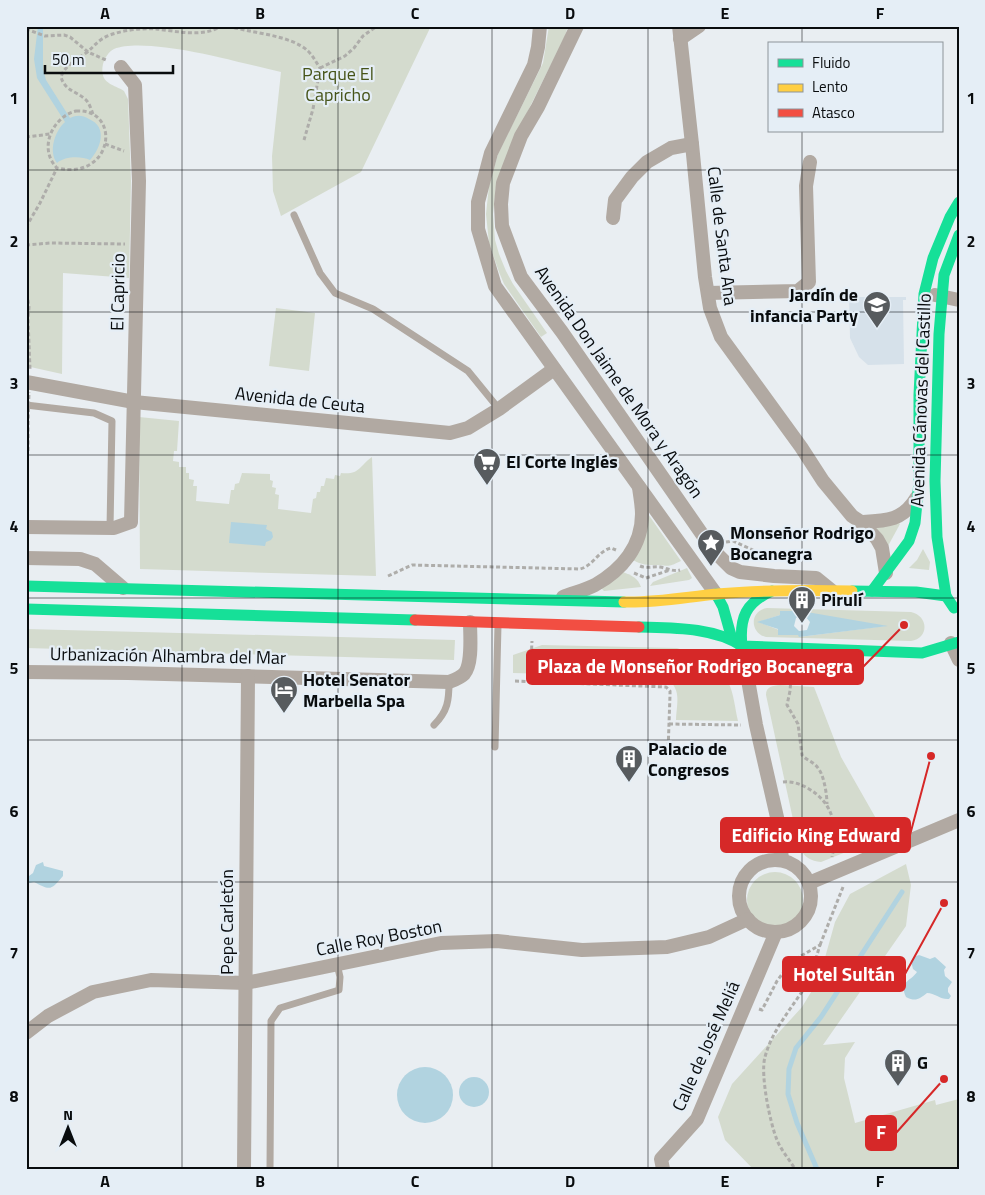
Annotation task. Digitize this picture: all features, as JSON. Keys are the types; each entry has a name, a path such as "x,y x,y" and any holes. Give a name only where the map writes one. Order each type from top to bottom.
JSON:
{"main road":[{"name":"Avenida Cánovas del Castillo","path":"872,591 909,541 915,523 918,494 919,394 924,294 933,258 950,217 959,202"},
{"name":"Avenida Cánovas del Castillo","path":"946,596 938,548 935,482 941,296 944,275 959,235"},
{"path":"938,548 953,576"},
{"path":"26,586 645,603 716,594 774,590 916,592 946,596 955,611"},
{"path":"737,642 742,619 749,606 761,595 774,590"},
{"path":"716,594 723,606 737,642"},
{"path":"26,608 687,628 737,642 770,647 922,653 938,649 954,640"},
{"path":"741,626 750,639 758,644 770,647"}],"street":[{"path":"540,26 534,65 491,153 478,202 478,229 495,286 716,594"},
{"name":"Avenida Don Jaime de Mora y Aragón","path":"577,26 522,136 503,182 502,226 521,277 562,332 713,550 731,568 740,572 816,578 832,591"},
{"path":"679,32 699,26"},
{"name":"Calle de Santa Ana","path":"679,32 705,277 710,308 721,336 801,446 823,482 852,516 861,522 877,540 882,548 886,573"},
{"name":"El Capricio","path":"110,528 131,522 138,244 139,181 135,85 121,67"},
{"path":"613,218 615,200 632,177 647,162 672,148 692,144"},
{"path":"708,293 798,290 809,282 806,186 810,162"},
{"path":"924,294 959,300"},
{"name":"Avenida de Ceuta","path":"28,381 134,402 450,433 468,428 499,409 554,369"},
{"path":"554,600 595,585 620,568 638,540 642,515 639,487"},
{"path":"861,522 881,521 899,516 905,513 913,504 918,494"},
{"path":"26,527 110,528"},
{"path":"26,558 80,559 95,564 123,588"},
{"path":"449,682 459,678 466,672 469,664 470,622"},
{"path":"954,640 959,660"},
{"path":"737,642 779,826 782,860"},
{"name":"Urbanización Alhambra del Mar","path":"26,672 449,682"},
{"name":"Pepe Carletón","path":"244,1169 248,676"},
{"path":"809,883 959,820"},
{"path":"782,860 796,867 809,883 811,894 810,906 805,916 787,930 776,932 756,926 748,919 742,909 739,898 741,886 746,876 754,867 764,862 782,860"},
{"name":"Calle Roy Boston","path":"26,1033 48,1016 93,992 151,980 246,983 441,943 497,941 582,950 667,948 709,937 748,919"},
{"name":"Calle de José Meliá","path":"663,1169 661,1159 697,1119 776,932"}],"lane":[{"path":"294,215 320,274 335,293 373,309 468,371 499,409"},
{"path":"26,405 94,413 112,421 110,528"},
{"path":"495,748 498,622"},
{"path":"434,725 440,719 448,702 449,682"},
{"path":"270,1169 271,1021 280,1008 339,990 340,977 337,964"}],"path":[{"path":"93,114 85,111 69,113 55,124 48,147 48,155 57,168 84,168 97,160 103,152 107,136 100,120 93,114 84,98 68,90 63,84 61,77 67,66 88,52 102,38 124,31 145,29 200,32 215,30 221,26"},
{"path":"228,26 287,40 299,45 308,51 320,68 313,109 304,140"},
{"path":"320,68 345,56 363,36 377,26"},
{"path":"26,29 44,36 64,35 70,37 88,52 121,67"},
{"path":"26,137 51,134"},
{"path":"26,227 57,168"},
{"path":"26,245 50,243 138,244"},
{"path":"26,287 28,307 28,451"},
{"path":"26,510 27,473"},
{"path":"382,579 412,565 580,569 586,568 606,549 611,548 642,567 659,567 671,570 646,578"},
{"path":"524,640 532,640 530,682"},
{"path":"791,678 787,705 798,724 802,754 818,767 821,773 827,792 827,804"},
{"path":"516,681 663,686 670,692 668,752"},
{"path":"669,724 756,725"},
{"path":"782,782 788,781 806,787 816,792 827,804 833,817 836,831 836,842 831,862"},
{"path":"795,1169 778,1141 771,1123 763,1069 764,1058 778,1028 808,982 820,945 843,887"},
{"path":"745,1003 762,1010 777,981 792,961 820,945"}],"shaded area":[{"name":"Jardín de infancia Party","path":"849,297 906,297 906,300 903,300 904,364 868,365 859,357 850,338"}],"green space":[{"name":"Parque El Capricho","path":"26,26 431,26 361,172 281,216 273,191 272,156 281,72 178,49 126,46 110,52 103,64 103,76 108,82 124,91 128,99 131,181 129,278 63,273 62,374 26,366"},
{"path":"549,26 568,26 565,36 514,139 496,187 493,214 495,240 499,254 513,284 547,333 541,337 504,284 489,243 486,214 489,186 498,154 543,63"},
{"path":"276,308 315,313 309,371 269,366"},
{"path":"139,417 179,421 177,451 174,451 173,461 179,462 179,467 186,467 189,479 194,480 193,486 197,486 196,501 229,504 231,490 234,490 235,484 239,483 242,473 270,474 270,480 273,481 272,487 276,488 275,494 279,495 278,509 311,513 313,499 316,498 317,492 320,492 321,486 324,486 326,478 334,479 335,475 340,476 341,473 352,473 372,457 376,576 140,569"},
{"path":"648,514 681,561 667,566 639,563 633,560"},
{"path":"899,523 888,546 872,526"},
{"path":"923,549 930,562 929,570 909,568 917,560"},
{"path":"687,568 692,578 689,580 650,586 653,582"},
{"path":"623,572 636,579 641,587 604,591 602,589 602,588"},
{"path":"767,608 911,612 921,618 925,627 921,636 911,641 766,637 757,631 754,622 757,613","holes":["780,612 885,626 799,637 799,635 778,635 779,630 759,622 780,615"]},
{"path":"26,629 455,640 454,660 26,648"},
{"path":"542,645 677,648 706,660 723,675 732,691 738,721 676,720 676,691 674,686 665,677 513,673 513,655"},
{"path":"780,685 814,687 841,757 886,836 821,862 808,858 803,853 799,847 766,695 769,688"},
{"path":"906,864 911,885 906,926 823,1045 855,1042 845,1058 844,1078 855,1123 935,1100 936,1105 959,1099 959,1169 753,1169 725,1140 718,1117 732,1084 802,1007 819,979 835,922 850,894"},
{"path":"775,872 786,874 795,880 801,889 803,900 801,911 795,920 786,926 775,928 764,926 755,920 749,911 747,900 749,889 755,880 764,874"}],"water":[{"path":"38,26 43,26 43,69 46,80 70,118 84,117 95,123 101,132 100,144 90,160 73,157 57,163 54,158 54,141 58,131 65,122 37,78 34,59"},
{"path":"231,522 267,525 266,529 272,532 273,537 266,542 265,546 229,543"},
{"path":"780,611 801,611 888,626 799,637 798,635 778,635 778,629 757,622 780,615","holes":["805,616 810,622 807,630 799,631 794,626 796,618"]},
{"path":"43,862 44,866 63,871 63,876 50,888 34,882 26,884 26,875 29,876 33,873 36,865"},
{"path":"919,955 930,959 935,957 946,967 944,970 945,976 952,982 948,988 951,996 949,999 927,993 917,999 906,997 904,988 906,982 917,972 913,969 911,961"},
{"path":"420,1067 430,1067 445,1075 451,1084 453,1095 451,1106 445,1115 430,1123 420,1123 409,1118 402,1111 397,1100 397,1090 402,1079 409,1072"},
{"path":"474,1077 480,1078 488,1086 488,1098 480,1106 474,1107 468,1106 460,1098 459,1092 460,1086 468,1078"}],"waterway":[{"path":"817,1169 797,1123 788,1094 789,1069 796,1048 821,1017 902,892"}],"traffic: fast":[{"path":"872,591 909,541 915,523 919,482 919,395 924,294 933,258 950,217 959,202"},
{"path":"946,596 937,537 935,481 939,334 944,275 959,235"},
{"path":"26,586 624,602"},
{"path":"742,646 742,627 746,612 756,600 772,591"},
{"path":"852,591 916,592 946,596 954,608"},
{"path":"716,594 723,607 732,639"},
{"path":"26,609 415,620"},
{"path":"639,627 679,628 706,632 719,635 742,646 922,653 959,642"}],"traffic: slow":[{"path":"624,602 659,601 751,592 801,590 852,591"}],"traffic: jam":[{"path":"415,620 639,627"}],"place":[{"name":"Jardín de infancia Party","path":"877,329"},
{"name":"El Corte Inglés","path":"487,486"},
{"name":"Monseñor Rodrigo Bocanegra","path":"711,567"},
{"name":"Pirulí","path":"802,624"},
{"name":"Plaza de Monseñor Rodrigo Bocanegra","path":"904,625"},
{"name":"Hotel Senator Marbella Spa","path":"284,714"},
{"name":"Edificio King Edward","path":"931,756"},
{"name":"Palacio de Congresos","path":"629,783"},
{"name":"Hotel Sultán","path":"944,903"},
{"name":"F","path":"944,1079"},
{"name":"G","path":"898,1087"}]}
